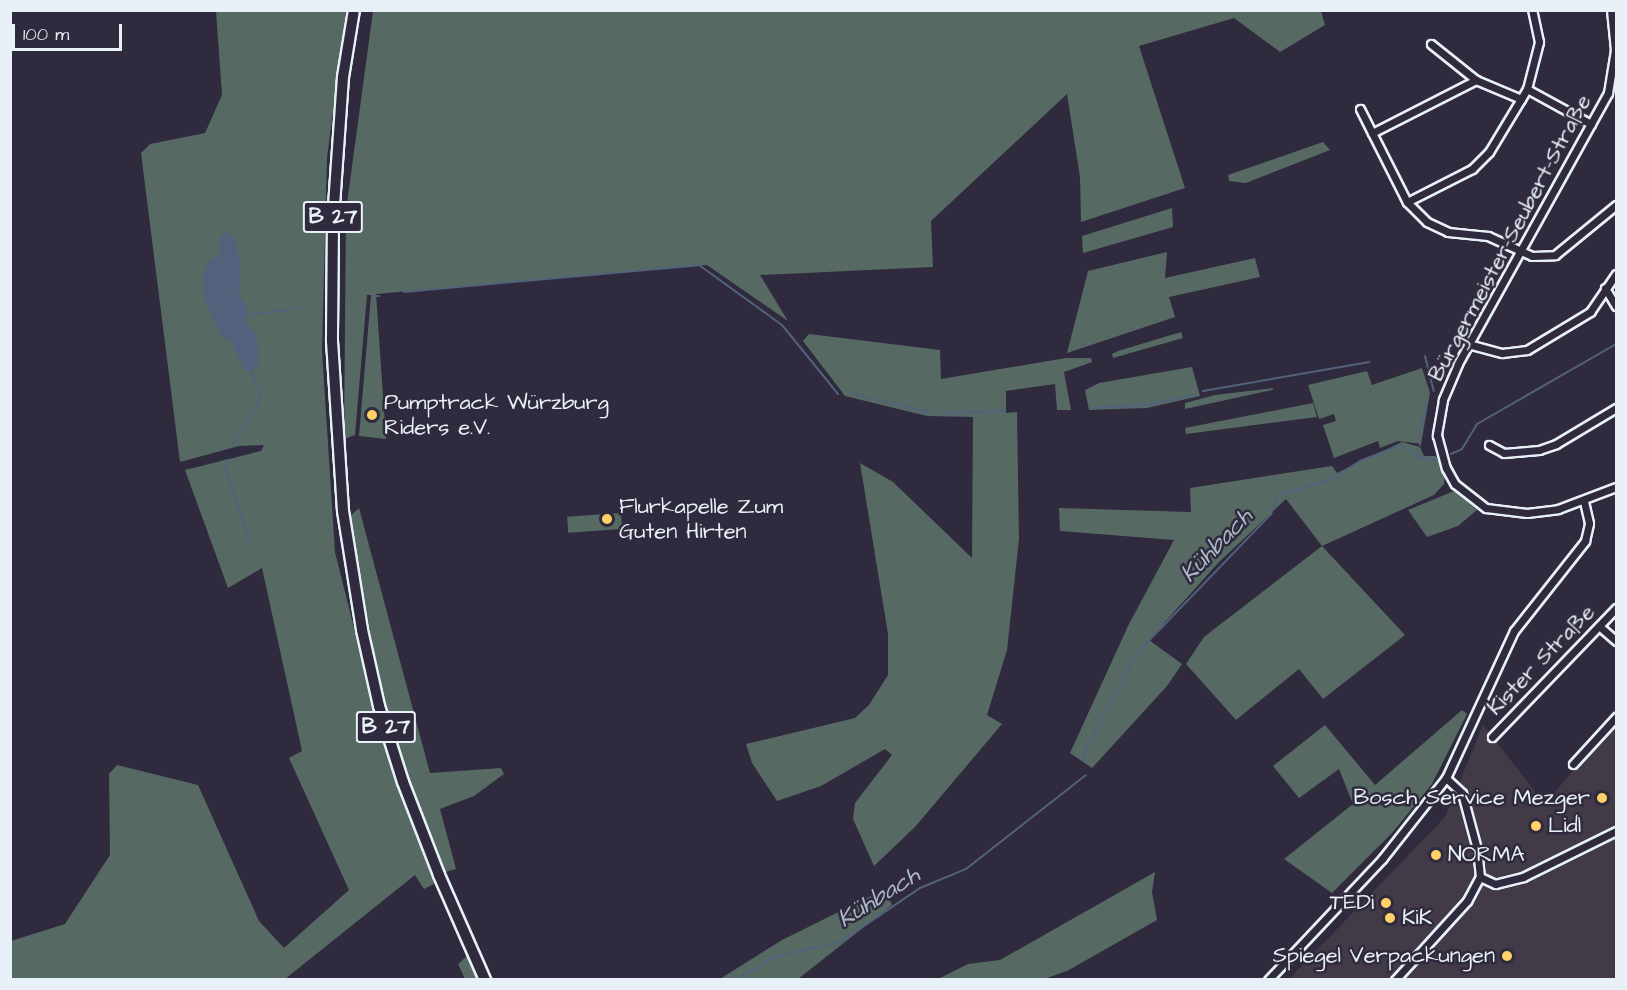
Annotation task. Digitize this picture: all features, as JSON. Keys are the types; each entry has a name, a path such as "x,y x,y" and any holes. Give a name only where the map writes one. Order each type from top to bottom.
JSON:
{"main road":[{"name":"B 27","path":"354,10 343,77 333,220 332,341 338,460 352,576 379,706 435,865 485,980"}],"street":[{"path":"1407,202 1480,162 1527,89 1539,42 1532,10"},
{"name":"Bürgermeister-Seubert-Straße","path":"1611,10 1615,50 1608,93 1468,344 1438,419 1439,451 1455,484 1472,500 1503,512 1537,512 1584,501 1617,487"},
{"path":"1431,45 1476,80 1521,99"},
{"path":"1372,133 1476,80"},
{"path":"1527,89 1591,124"},
{"path":"1360,109 1407,202 1427,222 1448,232 1488,236 1532,256 1555,255 1617,205"},
{"path":"1468,344 1502,353 1527,350 1590,312 1617,274"},
{"path":"1605,288 1617,306"},
{"path":"1489,445 1504,453 1539,450 1558,443 1617,408"},
{"path":"1268,980 1382,859 1446,778 1514,631 1585,541 1589,523 1584,501"},
{"name":"Kister Straße","path":"1492,737 1617,608"},
{"path":"1599,626 1617,641"},
{"path":"1573,764 1617,717"},
{"path":"1395,980 1467,901 1480,877 1480,860 1462,793 1446,778"},
{"path":"1480,877 1495,884 1522,877 1617,831"}],"shaded area":[{"path":"1616,719 1616,979 1288,980 1445,817 1483,725 1545,804"}],"green space":[{"path":"216,11 346,11 327,158 322,351 335,552 374,708 434,884 424,889 415,875 285,979 11,980 11,941 65,924 110,855 109,774 117,765 198,785 259,921 284,948 349,890 289,758 302,751 262,568 228,588 185,470 261,451 264,445 239,446 180,462 141,153 150,144 205,133 222,95"},
{"path":"373,11 1321,11 1325,25 1280,52 1234,18 1139,46 1185,188 1081,222 1080,177 1067,94 931,221 933,267 760,275 788,321 707,265 376,294 386,439 359,436 371,295 367,295 355,435 344,439 346,211"},
{"path":"1323,142 1330,150 1246,183 1229,181 1228,175"},
{"path":"1172,208 1173,227 1083,253 1082,236"},
{"path":"1167,252 1165,278 1255,258 1260,277 1169,297 1175,317 1067,353 1088,271"},
{"path":"1181,332 1183,338 1113,358 1112,354 1118,351"},
{"path":"809,334 940,350 941,379 1066,358 1091,358 1092,362 1064,372 1071,410 1057,410 1055,384 1006,391 1006,413 1017,412 1019,539 1007,650 987,715 1002,724 915,827 874,866 853,819 855,803 892,755 885,749 821,786 777,801 752,763 746,744 855,718 869,705 888,675 888,634 860,463 893,482 972,558 973,417 927,416 845,396 803,341"},
{"path":"1192,367 1200,396 1147,408 1089,410 1085,390 1099,383"},
{"path":"1422,368 1430,393 1421,444 1398,441 1380,448 1378,441 1334,458 1323,425 1336,421 1334,414 1319,419 1308,385 1367,371 1372,385"},
{"path":"1274,388 1185,409 1185,403 1215,395"},
{"path":"1313,403 1317,417 1186,434 1185,428"},
{"path":"1402,442 1420,447 1424,456 1436,456 1445,475 1444,484 1434,495 1322,546 1286,499 1218,563 1149,640 1182,664 1167,686 1092,768 1070,753 1128,626 1174,540 1060,531 1059,508 1191,512 1190,488 1332,466 1337,473"},
{"path":"1454,491 1477,510 1458,526 1427,537 1408,510"},
{"path":"359,508 430,773 501,768 504,774 474,796 440,809 456,869 442,873 395,739 377,670 349,517"},
{"path":"621,513 622,529 568,533 567,517"},
{"path":"1322,546 1405,635 1323,699 1299,669 1236,720 1186,664 1204,637"},
{"path":"1462,710 1467,714 1432,784 1392,833 1332,893 1284,859 1353,804 1339,769 1299,798 1273,766 1325,725 1375,785"},
{"path":"1155,872 1152,892 1157,920 1067,971 1044,979 938,979 968,964 1000,960"},
{"path":"885,889 892,905 798,979 720,979 782,940"},
{"path":"467,956 478,979 465,979 458,964"}],"water":[{"path":"225,232 236,240 241,266 239,295 247,306 246,323 257,335 258,366 251,372 244,369 230,340 222,338 202,294 205,284 201,277 209,261 219,254 220,238"}],"waterway":[{"path":"404,292 699,265 782,325 838,394"},
{"path":"373,296 379,296"},
{"path":"248,315 300,308"},
{"name":"Kühbach","path":"1451,454 1462,449 1477,424 1616,344"},
{"path":"1425,356 1434,391"},
{"path":"1203,391 1370,362"},
{"path":"232,445 257,407 260,390 251,372"},
{"path":"852,394 931,413"},
{"path":"1095,408 1147,405 1194,395"},
{"path":"1421,428 1427,401"},
{"path":"942,413 1003,411"},
{"path":"1420,433 1420,445"},
{"name":"Kühbach","path":"1084,761 1085,751 1137,653 1271,514 1279,494 1330,480 1360,461 1401,445 1420,457 1437,460"},
{"name":"Kühbach","path":"1420,451 1420,457"},
{"path":"226,460 225,467 249,540"},
{"name":"Kühbach","path":"735,980 775,957 842,941 920,888 966,869 1086,775"}],"place":[{"name":"Pumptrack Würzburg Riders e.V.","path":"372,415"},
{"name":"Flurkapelle Zum Guten Hirten","path":"607,519"},
{"name":"Bosch Service Mezger","path":"1602,798"},
{"name":"Lidl","path":"1536,826"},
{"name":"NORMA","path":"1436,855"},
{"name":"TEDi","path":"1386,903"},
{"name":"KiK","path":"1390,918"},
{"name":"Spiegel Verpackungen","path":"1507,956"}]}
